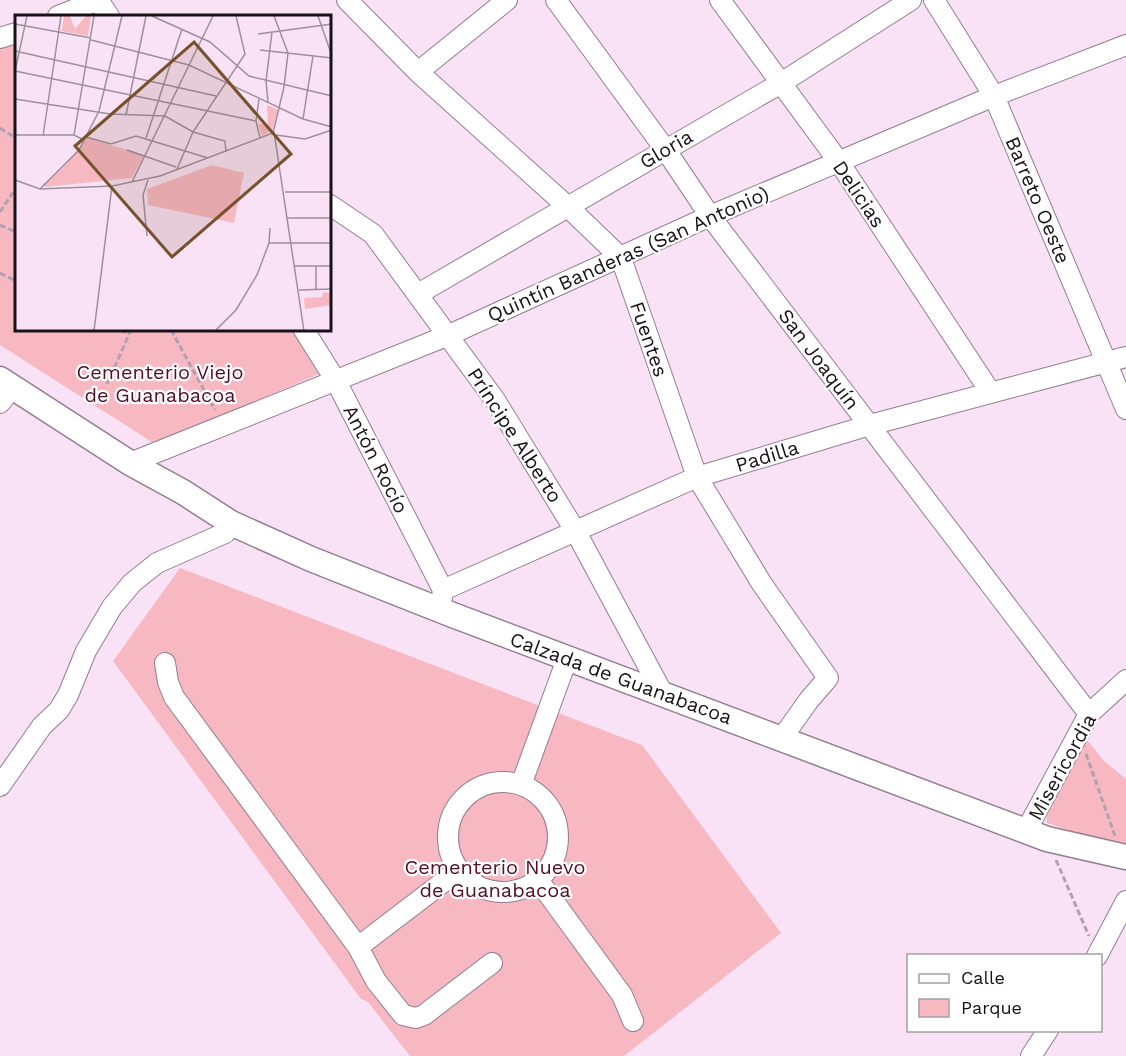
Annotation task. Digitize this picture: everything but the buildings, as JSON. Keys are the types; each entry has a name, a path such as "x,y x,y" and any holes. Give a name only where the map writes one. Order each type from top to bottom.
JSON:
{"main road":[{"name":"Calzada de Guanabacoa","path":"4,390 130,464 183,492 231,523 311,559 442,600 567,658 1037,835 1124,857"}],"street":[{"path":"67,9 98,0 108,15"},
{"name":"Fuentes","path":"347,0 418,72 567,206 621,258 698,477 762,584 828,678 808,699 782,738"},
{"path":"418,72 507,0"},
{"name":"San Joaquín","path":"556,0 665,149 710,216 1089,714"},
{"name":"Delicias","path":"720,0 839,162 991,393"},
{"name":"Gloria","path":"418,294 781,83 911,0"},
{"name":"Barreto Oeste","path":"934,0 994,96 1126,410"},
{"path":"0,38 15,33"},
{"name":"Quintín Banderas (San Antonio)","path":"130,464 449,335 710,216 994,96 1126,45"},
{"name":"Príncipe Alberto","path":"332,206 373,234 495,400 576,532 663,694"},
{"name":"Antón Rocío","path":"305,332 336,381 442,600"},
{"name":"Padilla","path":"442,600 576,532 698,477 870,425 1126,357"},
{"path":"0,786 42,726 59,710 68,695 86,651 112,606 132,583 157,563 225,533 231,523"},
{"path":"521,785 567,658"},
{"path":"165,663 168,682 174,697 358,947 376,981 403,1015 416,1018 424,1015 492,963"},
{"name":"Misericordia","path":"1037,835 1078,733 1089,714 1126,680"},
{"path":"501,782 521,785 538,795 550,809 557,828 555,856 551,865 538,880 521,889 501,892 482,888 459,870 450,852 448,832 453,813 473,791 482,786 501,782"},
{"path":"358,947 459,870"},
{"path":"538,880 622,995 633,1021"},
{"path":"1098,954 1126,901"},
{"path":"1031,1056 1047,1032"}],"path":[{"path":"0,128 15,137"},
{"path":"0,212 15,190"},
{"path":"0,225 15,232"},
{"path":"0,273 15,280"},
{"path":"107,384 130,332"},
{"path":"172,332 216,414"},
{"path":"1078,733 1124,857"},
{"path":"1037,835 1096,954"}],"green space":[{"name":"Cementerio Viejo de Guanabacoa","path":"15,38 15,332 301,332 326,371 155,444 0,345 0,42"},
{"name":"Cementerio Nuevo de Guanabacoa","path":"180,568 642,745 781,933 624,1056 410,1056 368,1002 361,999 113,661"},
{"path":"1087,740 1105,762 1126,779 1126,844 1104,842 1047,823 1047,816"}]}
